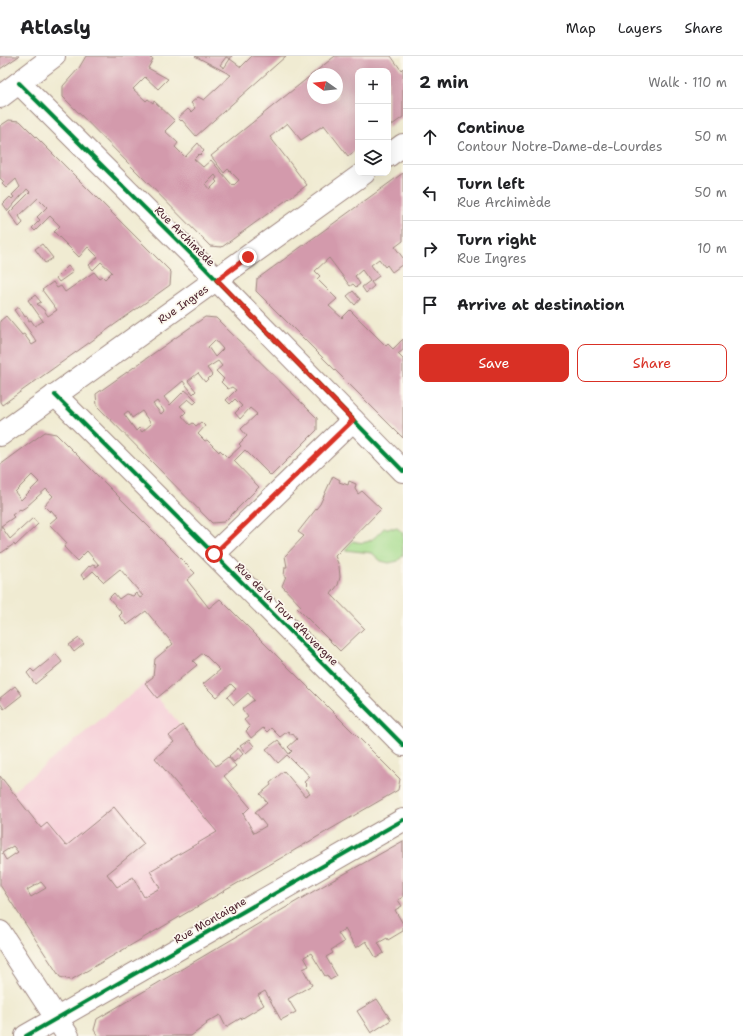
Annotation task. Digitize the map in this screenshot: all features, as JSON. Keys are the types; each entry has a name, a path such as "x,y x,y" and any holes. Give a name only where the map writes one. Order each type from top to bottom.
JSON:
{"street":[{"path":"0,97 54,56"},
{"name":"Rue Archimède","path":"19,83 217,280 403,471"},
{"path":"391,154 403,145"},
{"name":"Rue Ingres","path":"0,435 360,176"},
{"name":"Rue de la Tour d'Auvergne","path":"55,395 403,745"},
{"path":"214,554 353,420"},
{"name":"Rue Montaigne","path":"26,1036 403,820"},
{"path":"0,932 68,1036"}],"shaded area":[{"path":"145,683 289,853 104,961 0,830 0,776 12,792"}],"green space":[{"path":"384,528 397,528 403,533 403,555 398,561 389,563 381,561 372,553 345,550 353,541 367,542 371,540"}],"building":[{"path":"0,56 19,56 0,69"},
{"path":"86,56 151,56 150,58 153,59 148,68 168,79 158,89 145,77 133,89 146,101 148,99 153,103 154,101 175,121 165,131 178,143 175,147 185,157 198,143 204,151 194,159 203,167 211,160 233,186 239,180 228,169 224,173 211,156 307,79 307,104 343,104 343,68 320,68 335,56 391,56 401,70 403,68 403,117 391,126 391,68 355,68 355,151 348,156 324,125 301,140 287,123 270,137 307,185 222,247 210,246 63,97 63,86 79,68","holes":["215,175 217,178 215,180 217,182 210,189 206,184"]},
{"path":"195,56 232,56 230,59 241,67 252,56 286,56 196,136 182,120 181,121 178,118 188,109 191,112 195,108 191,103 198,97 204,100 231,75","holes":["226,57 230,59 224,68 220,65"]},
{"path":"9,120 20,121 171,272 170,285 2,405 0,402 0,321 6,316 22,335 24,334 32,345 37,342 14,310 19,307 25,317 27,316 29,321 31,320 35,326 43,321 28,300 35,295 41,302 37,304 48,316 57,310 42,290 53,282 57,288 61,286 65,292 94,272 99,278 102,276 105,279 112,272 101,262 93,270 89,265 98,257 88,247 79,257 54,232 60,226 50,216 35,231 32,228 40,220 37,217 47,207 38,198 19,216 23,223 19,227 9,213 30,192 27,189 8,211 3,204 10,197 12,199 14,197 12,195 20,187 16,179 6,188 2,184 4,182 0,178 0,126"},
{"path":"403,173 403,241 395,247 403,258 403,264 392,272 387,265 385,267 379,259 371,265 379,276 371,282 374,286 366,293 362,287 370,281 362,270 355,276 360,284 356,287 353,284 350,286 329,258 315,271 320,276 317,279 337,299 329,306 342,318 350,310 386,346 388,344 393,349 403,339 403,350 398,354 403,359 403,438 256,291 257,279"},
{"path":"42,244 53,258 45,263 35,249"},
{"path":"68,266 73,272 59,282 56,278"},
{"path":"353,291 360,299 355,305 347,296"},
{"path":"205,317 216,318 317,418 317,430 271,476 245,450 234,461 259,487 224,522 212,523 97,406 96,394","holes":["215,340 223,349 215,357 208,347","218,361 222,366 216,371 224,379 221,382 228,389 232,387 236,390 226,400 230,404 235,399 242,406 235,413 240,419 250,408 257,414 241,429 247,436 239,444 241,446 228,458 220,450 219,452 207,440 205,441 198,434 205,426 201,422 196,426 193,423 190,425 182,416 186,412 180,406 188,399 194,404 197,401 191,395 185,390 170,405 164,397 183,381 193,394 196,391 188,381 198,373 205,382 212,375 207,368","157,401 164,411 161,414 153,404","128,411 132,418 142,411 151,424 142,432 139,428 136,431 124,414"]},
{"path":"45,432 56,434 195,573 187,580 209,608 220,599 400,779 398,790 71,980 60,977 0,885 0,776 41,828 47,823 66,846 114,807 144,844 107,874 117,887 133,877 144,897 160,888 150,871 217,832 155,758 174,742 169,736 182,725 216,766 228,757 236,766 224,776 250,807 243,814 254,833 266,826 255,812 267,802 260,794 271,785 270,783 284,771 305,796 310,793 305,787 307,785 304,782 310,777 287,755 278,763 266,749 278,740 289,754 292,751 288,747 297,739 292,733 291,735 288,731 280,737 271,728 267,732 263,728 251,738 246,731 250,727 244,720 248,717 242,709 254,700 248,693 234,705 227,697 236,689 231,684 216,697 203,684 220,670 203,653 193,661 197,665 157,698 145,683 153,677 155,659 173,644 146,611 127,625 119,616 122,613 109,598 114,593 119,599 126,594 133,596 136,593 140,598 143,596 120,569 104,582 93,571 84,579 81,575 89,566 90,567 94,564 96,567 99,565 87,551 77,561 64,547 67,543 49,524 57,517 51,510 50,512 44,506 53,496 46,489 26,507 21,510 20,509 12,515 14,517 1,526 10,539 33,518 38,524 15,546 14,544 1,553 0,552 0,465","holes":["32,475 39,482 21,500 15,492","13,846 18,852 6,860 2,853","41,882 46,888 31,897 27,890"]},
{"path":"333,476 340,480 339,482 348,485 349,481 356,484 355,489 358,494 362,491 381,509 335,556 339,566 340,577 338,585 331,594 364,628 340,651 297,608 301,606 282,586 286,576 284,576 285,567 287,567 285,556 304,536 298,532 320,504"},
{"path":"79,638 84,644 74,652 69,645"},
{"path":"56,654 62,662 35,684 27,673 31,669 34,672"},
{"path":"15,686 22,695 4,709 0,703 0,698"},
{"path":"249,740 254,746 246,753 240,746"},
{"path":"238,748 243,754 234,762 229,756"},
{"path":"403,841 403,897 398,900 402,906 395,910 403,924 403,931 388,940 387,938 378,943 384,953 376,958 366,941 356,948 345,929 338,933 344,942 331,950 333,953 326,957 337,976 330,980 327,975 325,976 311,953 304,957 309,966 303,969 312,985 288,999 296,1012 281,1020 265,991 258,995 264,1005 241,1019 226,1027 220,1015 206,1023 207,1024 191,1036 98,1036 94,1030 97,1019 314,891"},
{"path":"377,999 391,1020 371,1033 357,1011"}],"cycle path":[{"path":"19,83 202,265 403,471"},
{"path":"55,395 403,745"},
{"path":"26,1036 403,820"}],"route":[{"path":"214,554 353,420 217,280 248,257"}]}
